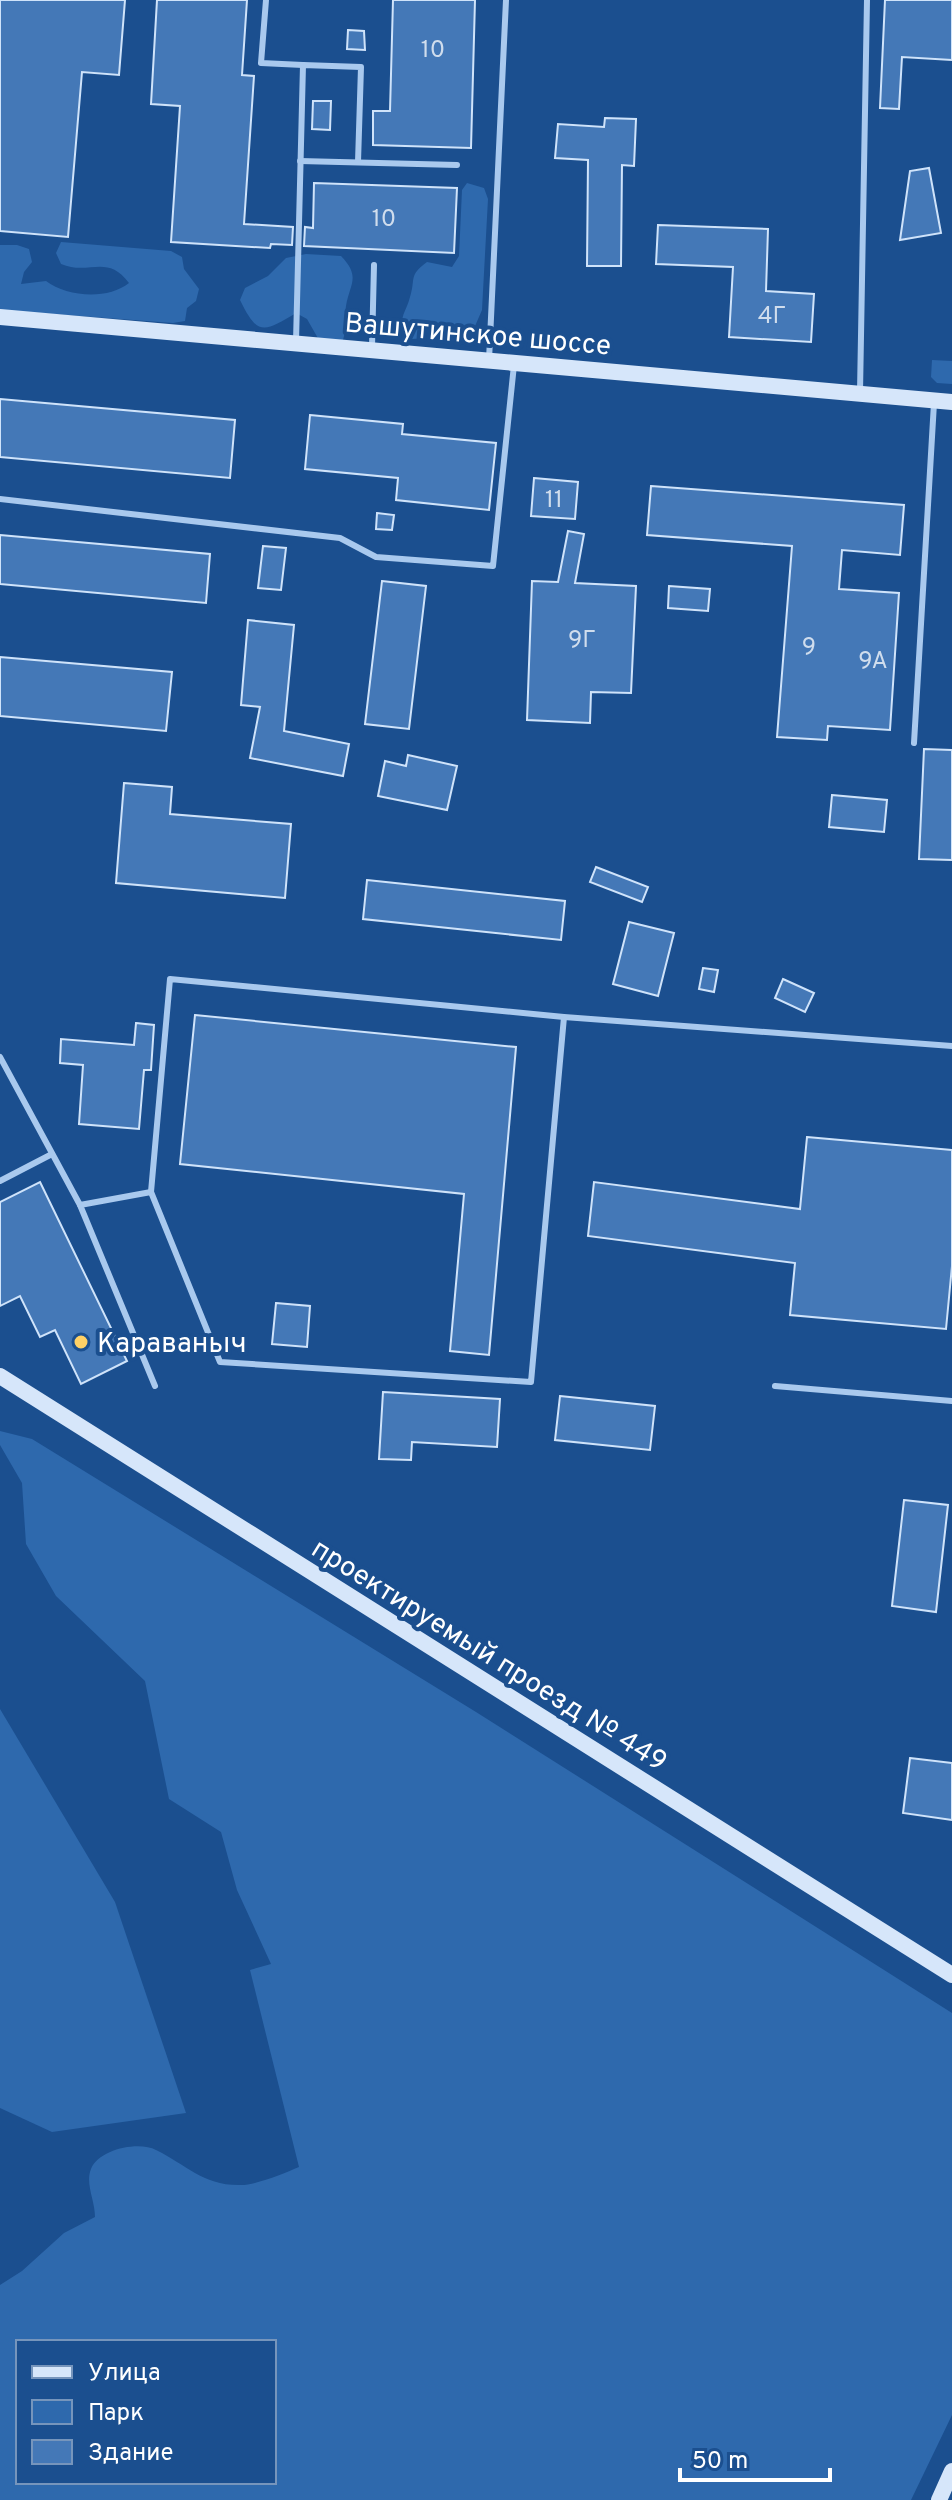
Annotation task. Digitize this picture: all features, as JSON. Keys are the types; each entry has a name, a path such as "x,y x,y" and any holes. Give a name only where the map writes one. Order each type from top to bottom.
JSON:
{"street":[{"name":"Вашутинское шоссе","path":"0,317 952,402"},
{"name":"проектируемый проезд № 449","path":"0,1376 952,1975"},
{"path":"939,2500 952,2471"}],"lane":[{"path":"266,0 261,63 361,67 358,162"},
{"path":"489,360 506,0"},
{"path":"860,392 867,0"},
{"path":"296,345 303,65"},
{"path":"300,161 457,165"},
{"path":"372,351 374,265"},
{"path":"0,499 340,538 376,557 493,566 514,361"},
{"path":"914,743 934,400"},
{"path":"564,1017 531,1382 220,1362 151,1192 170,979 564,1017 952,1046"},
{"path":"0,1057 80,1205 155,1386"},
{"path":"0,1181 52,1154"},
{"path":"80,1205 151,1192"},
{"path":"775,1386 952,1401"}],"green space":[{"path":"467,183 484,188 488,199 482,310 472,333 462,341 449,343 438,337 412,339 402,330 402,324 414,278 427,262 452,267 459,256 462,190"},
{"path":"61,242 171,251 182,257 184,269 199,289 196,301 187,308 185,321 173,323 0,310 0,245 29,249 32,262 24,272 21,284 46,281 76,293 99,294 129,283 113,269 61,264 56,253"},
{"path":"306,254 341,256 351,269 343,340 332,343 319,340 307,319 296,313 263,328 252,320 240,300 245,288 268,276 286,258"},
{"path":"932,360 952,361 952,384 937,383 931,377"},
{"path":"0,1431 32,1439 476,1712 952,2013 952,2415 911,2500 0,2500 0,2285 22,2271 64,2233 95,2217 89,2180 95,2162 120,2149 149,2147 196,2174 216,2182 241,2185 262,2181 299,2167 250,1970 271,1964 237,1890 221,1832 169,1799 145,1681 56,1596 26,1544 22,1483 0,1445"},
{"path":"0,1709 115,1902 186,2113 52,2132 0,2108"}],"building":[{"path":"0,0 125,0 119,75 82,72 68,237 0,231"},
{"path":"157,0 247,0 242,75 254,76 244,224 293,227 292,245 271,244 270,248 171,242 180,106 151,104"},
{"path":"393,0 475,0 471,148 373,145 373,111 390,111"},
{"path":"885,0 952,0 952,60 902,57 899,109 880,108"},
{"path":"348,30 364,31 365,50 347,49"},
{"path":"313,101 331,101 330,130 312,129"},
{"path":"605,118 636,119 634,166 622,165 621,266 587,266 588,160 555,158 558,124 604,127"},
{"path":"929,168 941,233 900,240 910,171"},
{"path":"314,183 457,188 454,253 304,246 305,227 313,228"},
{"path":"658,225 768,229 766,291 814,294 811,342 729,337 733,267 656,264"},
{"path":"0,399 235,420 230,478 0,457"},
{"path":"310,415 403,424 402,434 496,443 489,510 396,500 398,478 305,469"},
{"path":"534,478 578,482 575,519 531,516"},
{"path":"651,486 904,505 900,555 842,550 839,589 899,593 890,730 828,726 827,740 777,737 792,546 647,535"},
{"path":"377,513 394,515 392,530 376,529"},
{"path":"568,531 584,534 575,583 636,586 631,693 591,692 590,723 527,720 532,581 558,582"},
{"path":"0,535 210,554 206,603 0,584"},
{"path":"263,546 286,548 281,590 258,588"},
{"path":"382,581 426,586 409,729 365,724"},
{"path":"669,586 710,589 708,611 668,608"},
{"path":"248,620 294,625 284,731 349,744 343,776 250,758 260,707 241,705"},
{"path":"0,657 172,672 166,731 0,716"},
{"path":"924,749 952,750 952,860 919,859"},
{"path":"408,755 457,766 447,810 378,796 385,761 406,766"},
{"path":"124,783 172,787 170,814 291,824 285,898 116,883"},
{"path":"832,795 887,800 884,832 829,827"},
{"path":"596,867 648,887 642,902 590,882"},
{"path":"367,880 565,901 561,940 363,919"},
{"path":"629,922 674,933 658,996 613,984"},
{"path":"703,968 718,970 714,992 699,989"},
{"path":"783,979 814,993 805,1012 775,998"},
{"path":"195,1015 516,1047 489,1355 450,1351 464,1194 180,1164"},
{"path":"136,1023 154,1025 151,1070 144,1070 139,1129 79,1124 83,1065 60,1063 61,1039 134,1045"},
{"path":"807,1137 952,1150 952,1266 946,1329 790,1315 795,1263 588,1236 594,1182 800,1209"},
{"path":"40,1182 127,1361 81,1384 55,1330 40,1337 20,1296 0,1306 0,1202"},
{"path":"276,1303 310,1306 307,1347 272,1344"},
{"path":"383,1392 500,1399 497,1447 412,1442 411,1460 379,1459"},
{"path":"560,1396 655,1406 650,1450 555,1440"},
{"path":"904,1500 948,1505 936,1612 892,1606"},
{"path":"910,1758 952,1763 952,1820 903,1813"}],"place":[{"name":"Караваныч","path":"81,1342"}]}
